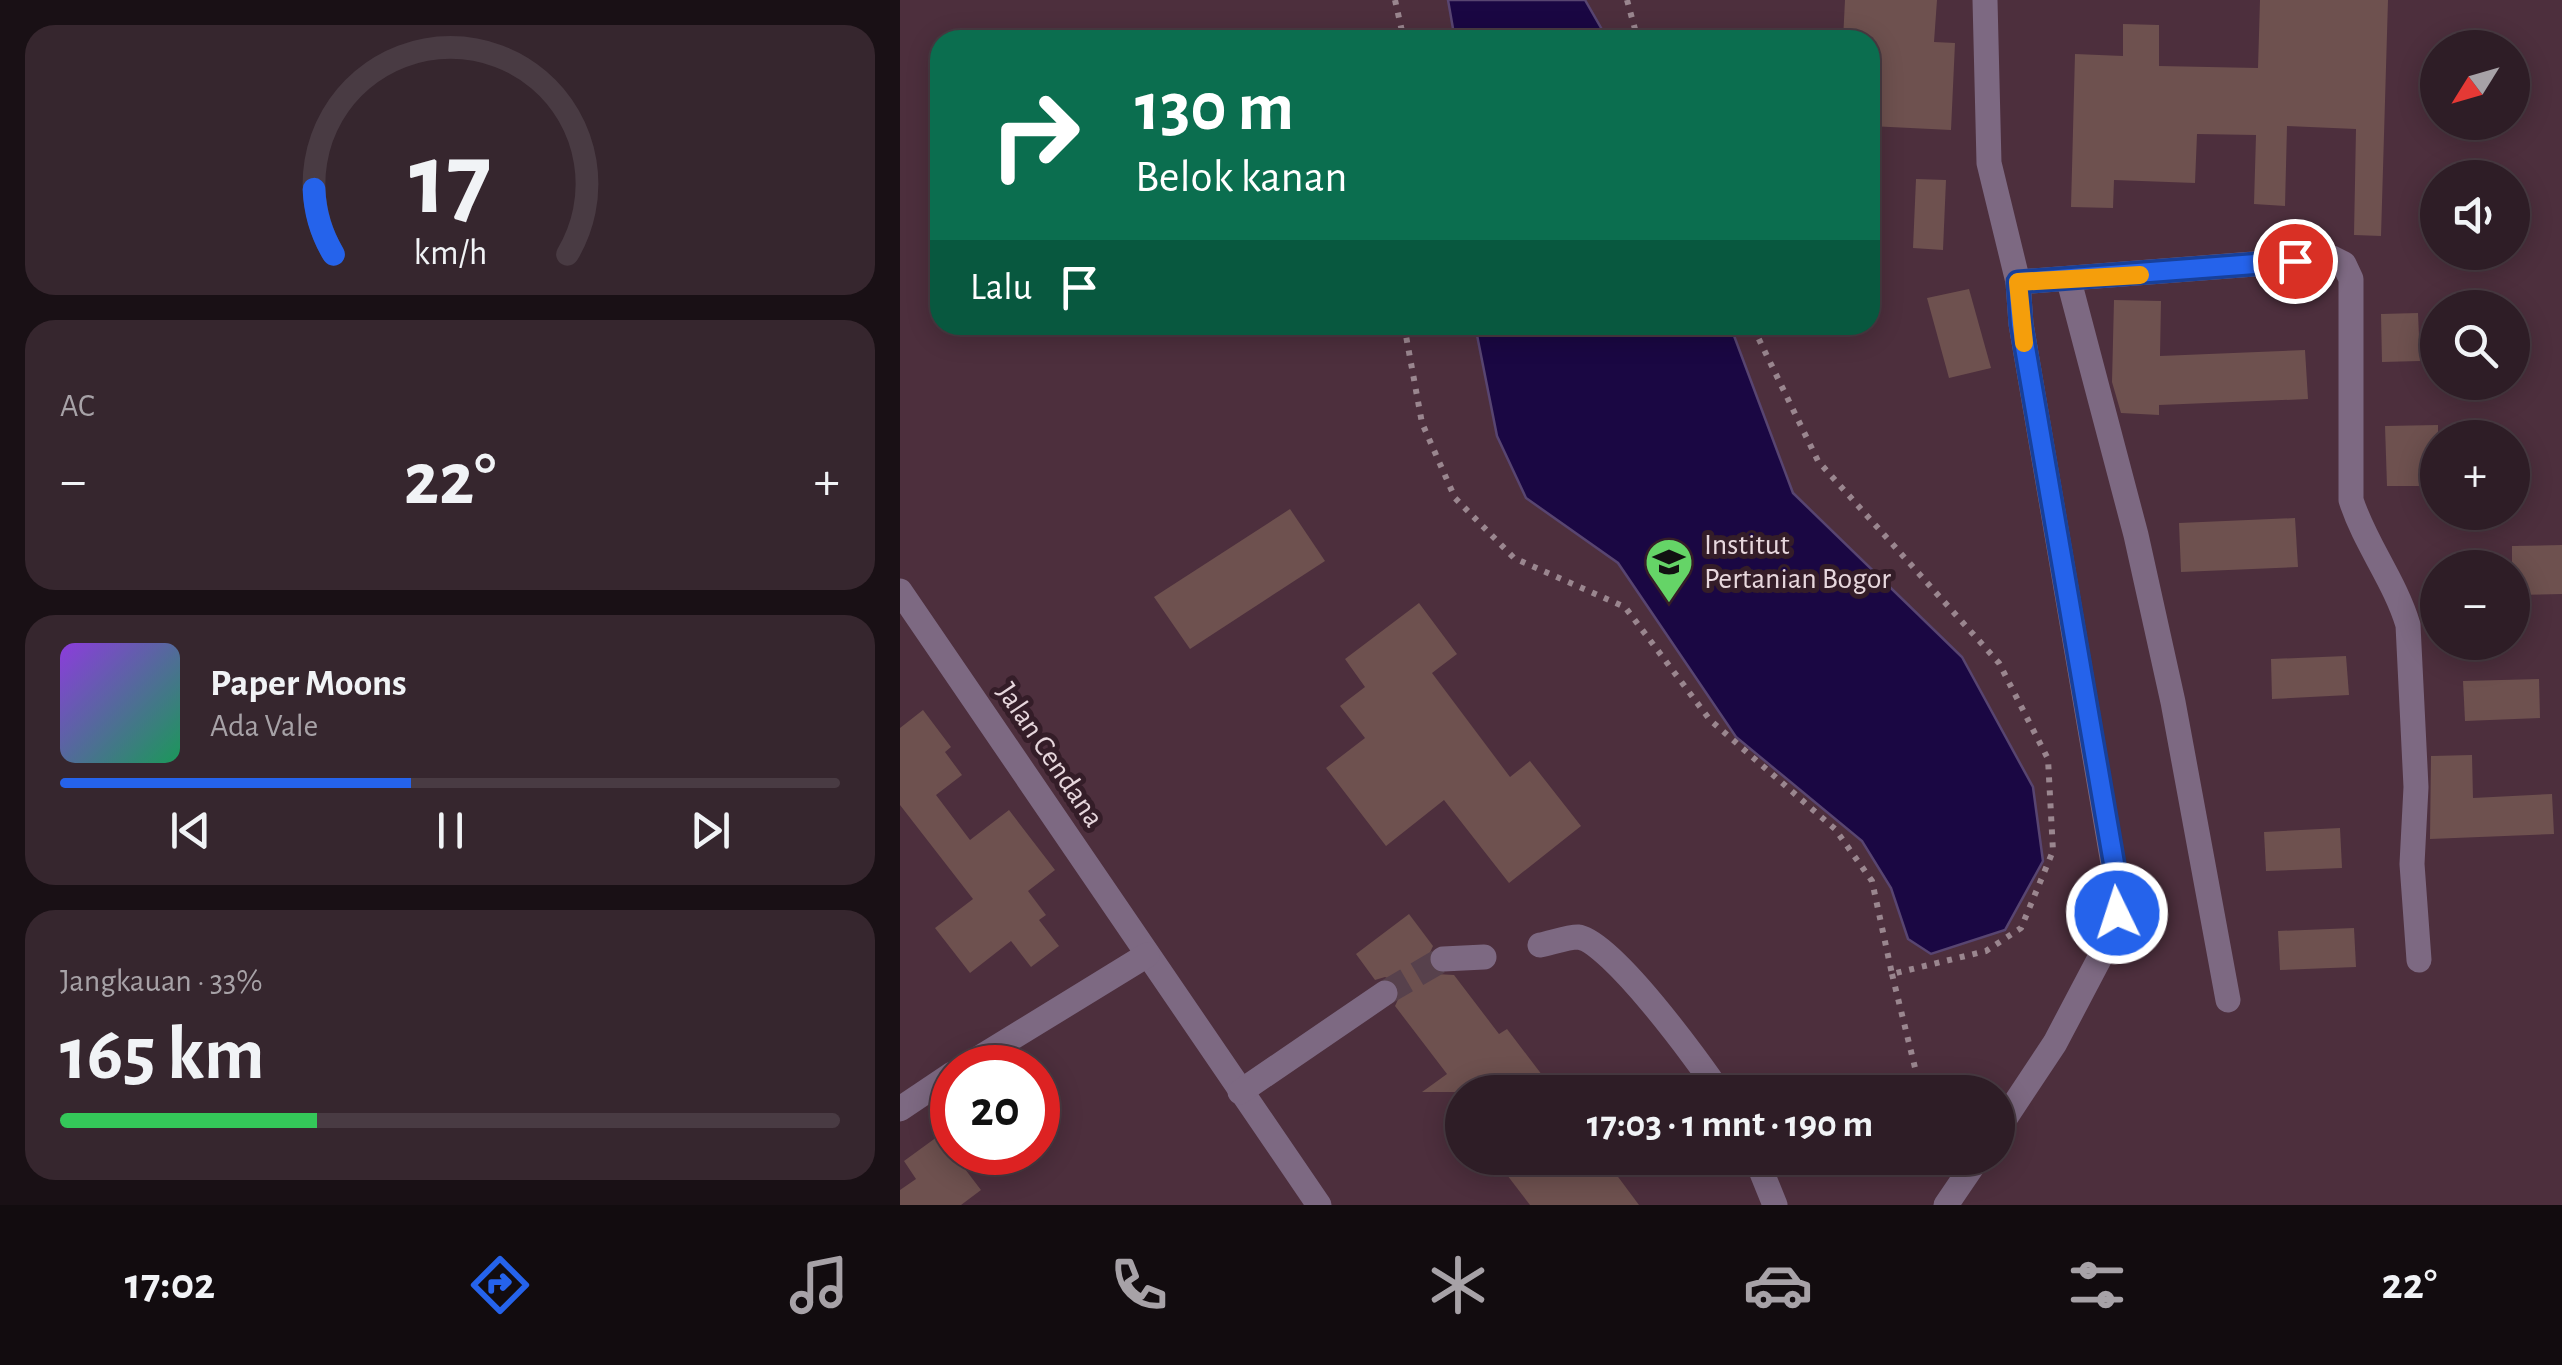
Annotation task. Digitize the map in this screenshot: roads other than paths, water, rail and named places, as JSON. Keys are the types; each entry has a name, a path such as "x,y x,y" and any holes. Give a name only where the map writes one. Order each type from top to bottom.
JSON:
{"lane":[{"path":"1985,0 1989,163 2018,282 2021,324 2116,875 2117,913 2105,948 2055,1043 2015,1103"},
{"path":"2018,282 2332,258 2344,264 2351,279 2351,500 2359,525 2402,604 2408,625 2416,787 2412,864 2420,960"},
{"path":"2069,281 2136,535 2173,702 2228,1000"},
{"name":"Jalan Cendana","path":"900,590 1318,1205"},
{"path":"1540,945 1579,937 1594,944 1622,968 1706,1075"},
{"path":"1000,1045 1146,955"},
{"path":"1443,959 1484,957"},
{"path":"1240,1092 1385,993"},
{"path":"900,1109 930,1089"},
{"path":"1763,1175 1775,1205"},
{"path":"1946,1205 1966,1175"}],"tunnel":[{"path":"1385,993 1443,959"}],"place":[{"name":"Institut Pertanian Bogor","path":"1669,604"}]}
